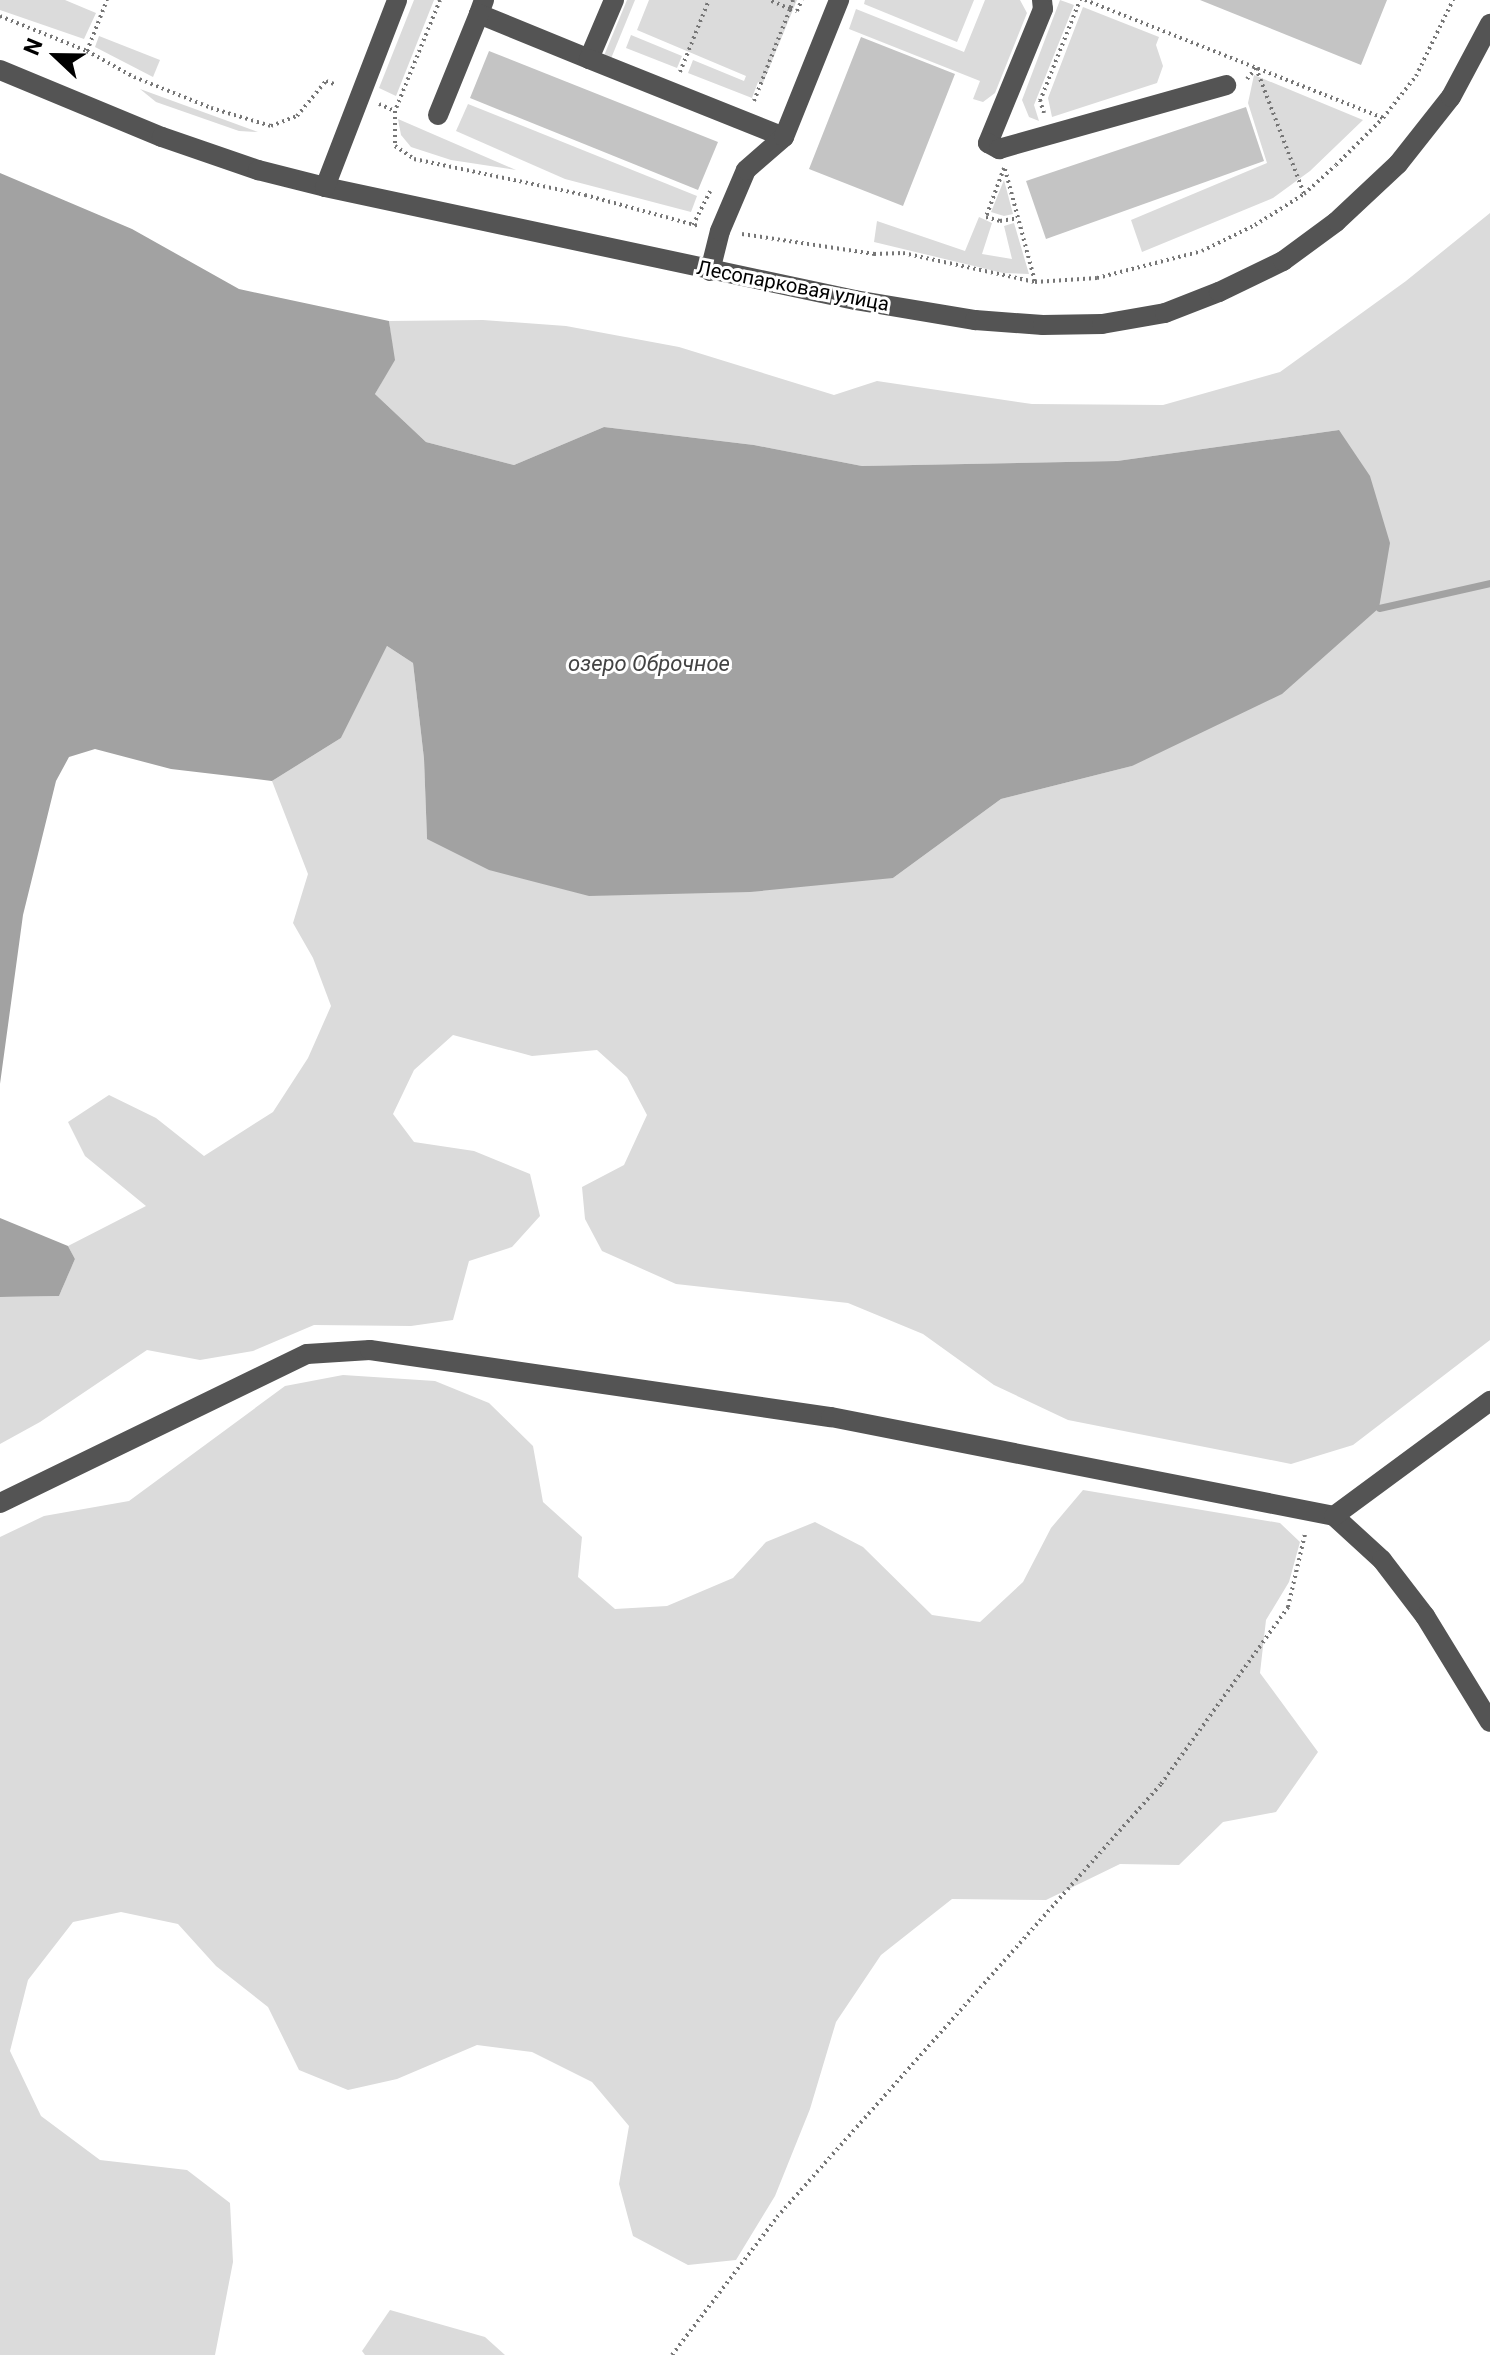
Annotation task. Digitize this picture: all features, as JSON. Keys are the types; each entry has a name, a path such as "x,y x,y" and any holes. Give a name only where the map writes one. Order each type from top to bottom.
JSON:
{"street":[{"path":"325,187 397,0"},
{"path":"589,59 614,0"},
{"path":"710,271 720,231 746,170 784,137 839,0"},
{"path":"1042,0 1043,9 988,143 1002,158 1050,134 1232,87"},
{"path":"438,115 482,7 589,59 784,137"},
{"name":"Лесопарковая улица","path":"0,70 162,137 258,170 325,187 710,271 975,320 1043,325 1102,324 1165,313 1283,261 1336,222 1398,164 1451,97 1490,24"},
{"path":"0,1503 307,1354 370,1350 831,1417 1334,1516 1391,1571 1425,1616 1490,1722"},
{"path":"1334,1516 1490,1401"}],"path":[{"path":"87,51 107,0"},
{"path":"440,0 395,111 395,146 414,159 585,195 720,231 874,254 903,253 1035,282 1109,276 1202,251 1255,225 1304,194 1383,118 1416,76 1453,0"},
{"path":"672,92 709,0"},
{"path":"793,0 790,9 797,11 802,0"},
{"path":"1050,134 1040,101 1082,0 1383,118"},
{"path":"0,16 87,51 147,83 211,108 271,126 297,116 326,81 334,84"},
{"path":"1232,87 1256,68"},
{"path":"1256,68 1304,194"},
{"path":"377,103 395,111"},
{"path":"1002,158 1017,163"},
{"path":"1002,158 1035,282"},
{"path":"1002,158 986,217 1000,221 1018,218"},
{"path":"672,2355 777,2217 1161,1784 1288,1607 1310,1512"}],"shaded area":[{"path":"0,0 65,0 96,13 84,39 0,10"},
{"path":"414,0 434,0 396,96 379,88"},
{"path":"627,0 635,0 610,61 603,58"},
{"path":"649,0 797,0 763,83 758,82 752,98 688,73 693,60 744,81 746,76 637,30"},
{"path":"865,0 974,0 957,42 864,4"},
{"path":"985,0 1020,0 1027,13 995,93 983,102 973,99 980,81 849,29 856,9 964,52"},
{"path":"1060,0 1074,5 1034,105 1039,121 1029,117 1022,100"},
{"path":"1083,7 1159,37 1156,45 1163,66 1157,83 1052,117 1048,98"},
{"path":"631,35 682,56 677,68 626,48"},
{"path":"99,36 160,60 153,77 95,47"},
{"path":"1254,75 1363,120 1310,171 1273,198 1142,252 1131,220 1267,163 1248,103"},
{"path":"140,89 258,132 239,131 156,102"},
{"path":"468,104 697,196 691,212 565,179 456,131"},
{"path":"398,119 516,170 451,160 411,147 401,135"},
{"path":"1004,180 1013,214 1004,216 991,212"},
{"path":"1490,213 1490,1340 1353,1445 1291,1464 1068,1420 994,1385 923,1334 848,1303 676,1284 602,1251 585,1219 582,1187 624,1165 647,1115 627,1077 597,1050 532,1056 453,1035 414,1070 393,1114 414,1142 474,1151 530,1174 540,1216 512,1247 469,1261 453,1320 411,1326 314,1325 253,1351 200,1360 147,1350 40,1422 0,1444 0,1297 59,1296 75,1259 68,1246 146,1206 85,1156 68,1122 109,1095 156,1118 204,1156 273,1112 308,1058 331,1006 313,958 293,923 308,874 272,781 341,738 387,646 413,663 424,759 427,839 893,878 1001,799 1132,766 1339,430 1117,461 862,466 754,445 604,427 514,465 426,442 375,394 394,360 389,321 483,320 566,326 679,347 834,395 877,381 1032,404 1163,405 1280,372 1406,281"},
{"path":"979,217 992,223 982,254 1012,259 1004,226 1014,223 1029,274 1003,273 874,242 877,221 965,251"},
{"path":"343,1375 435,1381 489,1403 533,1446 543,1502 582,1537 578,1577 615,1609 667,1606 733,1578 766,1542 815,1522 863,1547 932,1615 980,1622 1023,1582 1051,1528 1083,1490 1280,1523 1300,1542 1289,1582 1266,1620 1260,1673 1318,1752 1276,1812 1223,1822 1179,1865 1120,1864 1046,1900 952,1899 881,1955 836,2022 810,2109 775,2196 736,2260 688,2265 633,2236 619,2184 629,2126 592,2082 532,2052 477,2045 397,2079 348,2090 299,2070 268,2007 216,1966 178,1924 121,1912 73,1922 28,1980 10,2051 41,2116 100,2160 187,2170 230,2203 233,2262 215,2355 0,2355 0,1537 44,1516 129,1501 285,1386"},
{"path":"390,2310 485,2337 505,2355 365,2355 362,2351"}],"water":[{"name":"озеро Оброчное","path":"0,173 132,229 239,289 389,321 395,360 375,394 426,442 514,465 604,427 754,445 862,466 1117,461 1339,430 1370,476 1390,543 1379,608 1282,694 1132,766 1001,799 893,878 750,892 589,896 489,870 427,839 424,759 413,663 387,646 341,738 272,781 171,769 95,749 69,757 56,781 23,915 0,1084"},
{"path":"0,1218 68,1246 75,1259 59,1296 0,1297"}],"building":[{"path":"1200,0 1387,0 1361,65"},
{"path":"861,37 955,74 903,206 809,169"},
{"path":"489,51 718,142 698,190 470,98"},
{"path":"1246,107 1264,161 1046,239 1026,181"}],"waterway":[{"path":"1379,608 1490,583"}]}
